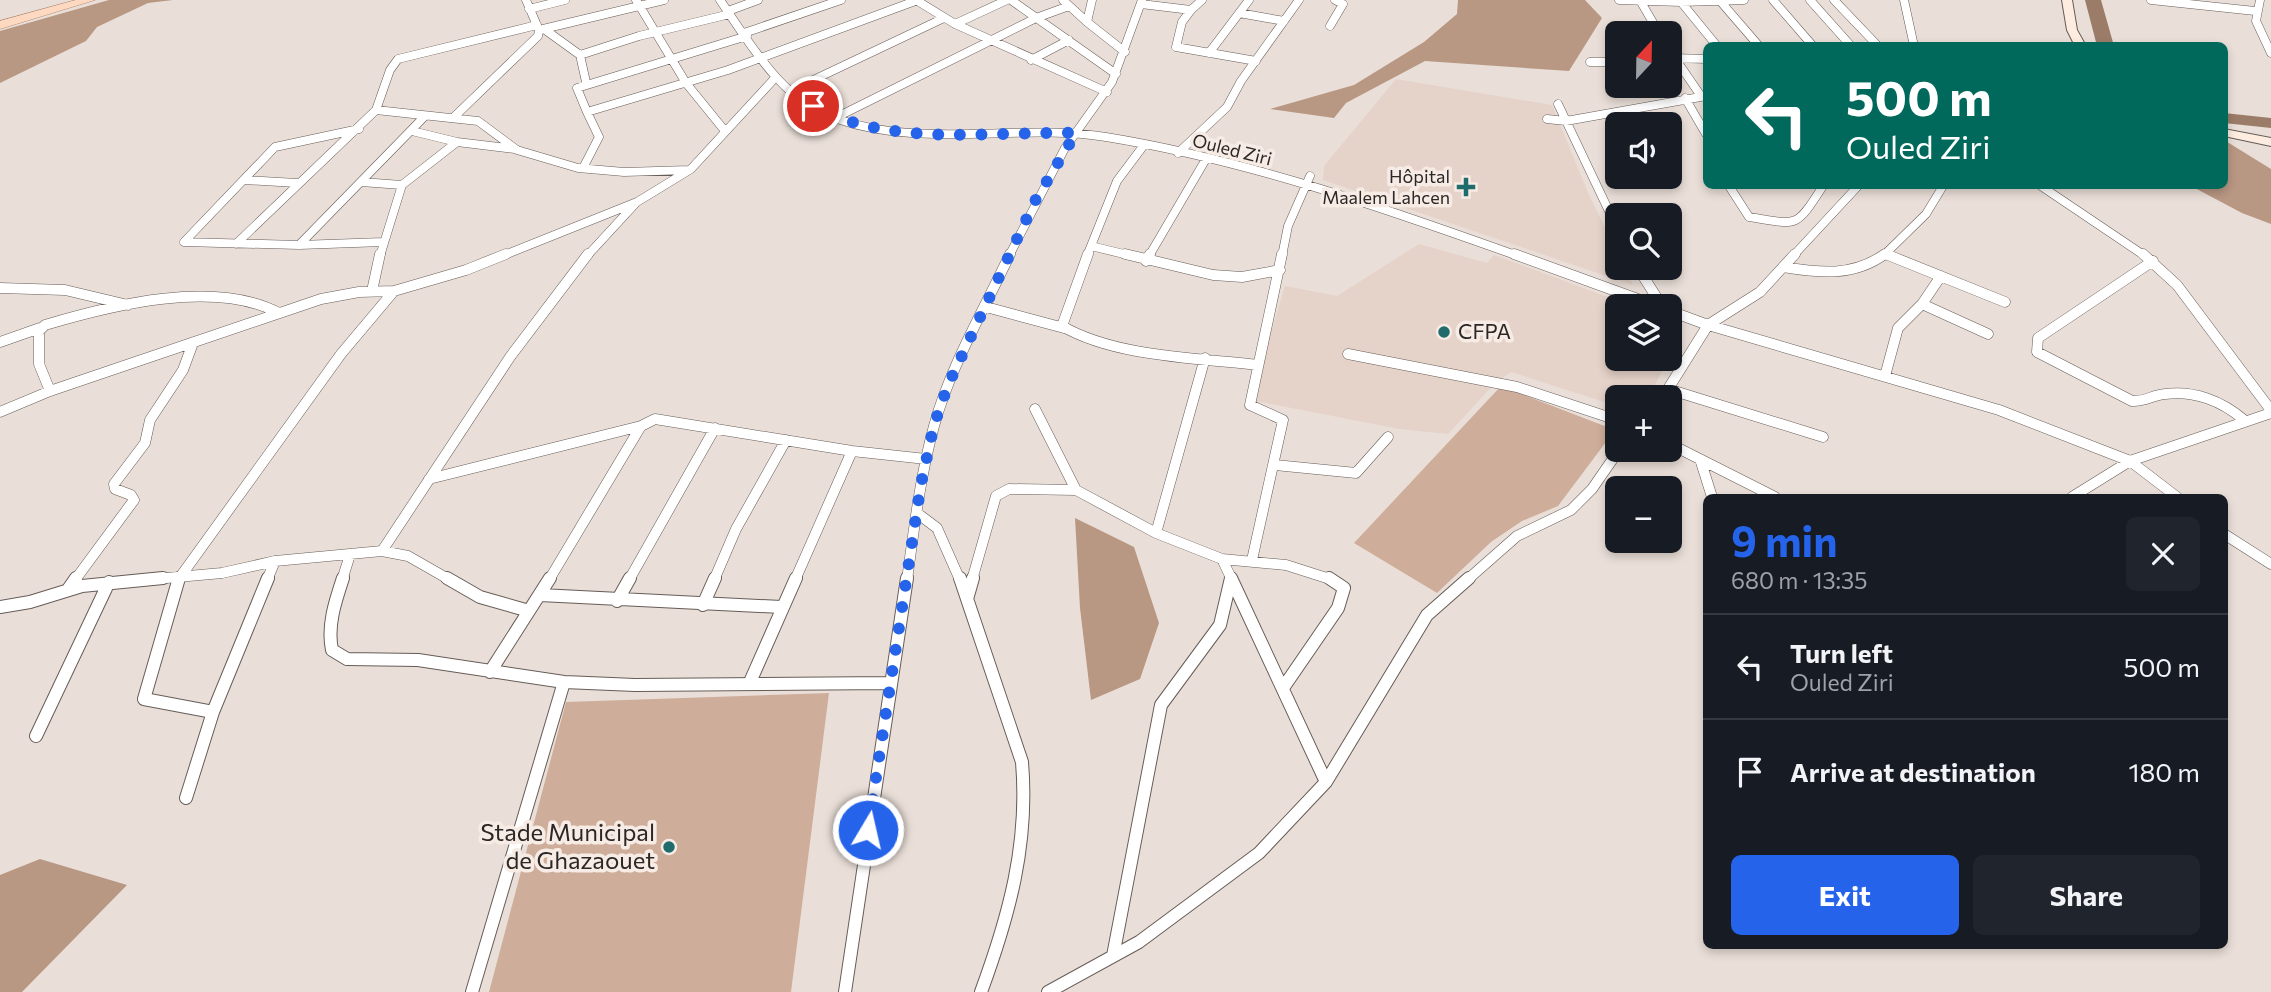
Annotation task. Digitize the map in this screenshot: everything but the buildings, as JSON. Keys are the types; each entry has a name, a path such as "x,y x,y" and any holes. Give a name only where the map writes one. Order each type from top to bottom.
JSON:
{"main road":[{"path":"0,25 89,0"},
{"path":"2067,0 2072,30 2079,42"},
{"path":"2228,133 2271,142"}],"street":[{"path":"565,0 528,4 540,28 580,55 586,82"},
{"path":"236,244 376,110 390,71 398,59 638,3 664,0"},
{"name":"Ouled Ziri","path":"720,0 775,78 789,92 835,118 867,126 937,134 1076,133 1144,145 1306,186 1447,228 1622,294"},
{"path":"580,55 729,13 758,0"},
{"path":"583,168 599,137 577,88 586,82 746,34 841,0"},
{"path":"587,112 686,83 916,0 955,24 1107,92"},
{"path":"955,24 1009,0 1116,74"},
{"path":"1087,22 1092,0"},
{"path":"1202,0 1182,22 1175,47 1256,61"},
{"path":"1209,53 1249,0"},
{"path":"1178,153 1227,107 1299,0"},
{"path":"1330,26 1343,4 1335,0"},
{"path":"1619,0 1744,0"},
{"path":"1773,0 1810,42"},
{"path":"1810,0 1847,42"},
{"path":"1834,0 1874,42"},
{"path":"1905,0 1913,42"},
{"path":"2151,0 2255,11"},
{"path":"2260,0 2255,11 2260,34 2271,53"},
{"path":"845,992 926,459 948,385 1035,201 1076,133 1107,92 1125,52 1142,2 1191,10"},
{"path":"1641,2 1652,21"},
{"path":"1681,2 1714,42"},
{"path":"1721,2 1756,42"},
{"path":"638,3 669,58 725,131"},
{"path":"835,118 1066,3 1125,52"},
{"path":"1239,13 1284,21"},
{"path":"789,92 944,18"},
{"path":"454,117 534,42 540,28"},
{"path":"2260,34 2271,35"},
{"path":"1031,60 1069,40"},
{"path":"1682,58 1703,59"},
{"path":"1590,62 1605,62"},
{"path":"1682,70 1703,95"},
{"path":"0,412 50,391 328,297 394,291 495,259 637,202 691,169 775,78"},
{"path":"1547,119 1566,121 1685,97 1703,96"},
{"path":"1685,97 1703,126"},
{"path":"1558,104 1605,203"},
{"path":"376,110 454,117 487,124 515,149"},
{"path":"299,245 425,116"},
{"path":"359,129 275,147 184,242 299,245 383,242"},
{"path":"412,131 457,142 515,149 583,168 641,173 691,169"},
{"path":"372,291 383,242 402,185 457,142"},
{"path":"1064,328 1064,313 1117,181 1144,145"},
{"path":"1146,261 1206,159"},
{"path":"1252,560 1283,420 1256,411 1250,405 1288,226 1310,176"},
{"path":"244,180 297,183"},
{"path":"361,182 402,185"},
{"path":"1731,189 1749,217 1791,223 1801,220 1821,189"},
{"path":"1671,385 1708,325 1760,292 1855,189"},
{"path":"1783,267 1830,272 1857,271 1888,255 1927,215 1941,189"},
{"path":"2045,189 2153,261 2178,285 2206,320 2270,412 2130,461 2077,494"},
{"path":"382,551 531,329 595,245 637,202"},
{"path":"1091,246 1146,261 1235,278 1280,270"},
{"path":"1888,255 2005,302"},
{"path":"2153,261 2038,338 2037,352 2132,401 2163,394 2206,397 2233,410 2244,420"},
{"path":"1885,376 1898,328 1922,304 1941,276"},
{"path":"0,288 65,290 134,306"},
{"path":"213,712 153,703 144,699 144,691 179,578 341,354 394,291"},
{"path":"0,342 52,322 134,306 233,297 262,304 279,313"},
{"path":"1922,304 1988,334"},
{"path":"986,307 1101,340 1258,365"},
{"path":"1682,315 1999,410 2130,461 2173,494"},
{"path":"40,328 39,364 50,391"},
{"path":"69,588 134,500 134,497 116,489 114,484 145,443 150,419 183,370 193,343"},
{"path":"1348,354 1497,379 1564,398 1605,416"},
{"path":"1156,533 1205,358"},
{"path":"1682,397 1823,437"},
{"path":"1035,409 1076,490"},
{"path":"429,480 661,419 852,451 926,459"},
{"path":"490,672 540,595 641,426"},
{"path":"617,601 715,428"},
{"path":"1275,465 1345,474 1356,472 1388,437"},
{"path":"704,605 736,529 786,440"},
{"path":"1682,450 1769,494"},
{"path":"750,682 852,451"},
{"path":"1700,459 1711,494"},
{"path":"1048,992 1113,956 1194,903 1259,853 1326,782 1427,615 1517,536 1571,510 1592,489 1611,462"},
{"path":"966,601 996,496 1009,489 1076,490 1156,533 1223,559 1252,560 1298,569 1333,580 1344,588 1338,608 1283,688"},
{"path":"917,513 943,536 1022,762 1027,796 1020,868 1002,937 981,992"},
{"path":"2228,537 2271,564"},
{"path":"0,607 30,602 69,588 222,573 275,561 382,551 408,556 480,597 529,611"},
{"path":"350,555 336,602 329,643 332,650 347,659 418,660 564,682 635,685 891,682"},
{"path":"1223,559 1326,782"},
{"path":"186,798 213,712 275,561"},
{"path":"1113,956 1161,705 1176,679 1199,657 1221,623 1231,577"},
{"path":"36,736 109,583"},
{"path":"540,595 617,601 781,607"},
{"path":"472,992 525,806 564,682"}],"shaded area":[{"path":"109,0 173,0 148,3 97,27 86,41 0,83 0,31"},
{"path":"1458,0 1585,0 1602,18 1569,71 1425,61 1346,103 1334,118 1270,109 1354,85 1424,42 1457,14"},
{"name":"Hôpital Maalem Lahcen","path":"1396,79 1552,105 1605,228 1605,276 1323,180 1324,166"},
{"path":"2228,142 2271,169 2271,224 2242,213 2197,189 2228,189"},
{"name":"CFPA","path":"1419,244 1487,263 1494,255 1605,296 1605,371 1662,371 1655,385 1605,385 1605,402 1511,372 1496,382 1448,434 1399,429 1251,400 1285,286 1337,296"},
{"name":"Hôpital Maalem Lahcen","path":"1618,280 1631,280 1633,285"},
{"path":"1501,386 1605,426 1605,443 1558,506 1522,521 1491,542 1437,593 1354,543"},
{"path":"1075,518 1134,547 1159,623 1140,679 1091,700 1080,608"},
{"name":"Stade Municipal de Ghazaouet","path":"829,693 791,992 489,992 566,702"},
{"path":"40,859 127,885 22,992 0,992 0,875"}],"waterway":[{"path":"2093,0 2105,42"},
{"path":"2228,118 2271,123"}],"place":[{"name":"Hôpital Maalem Lahcen","path":"1466,187"},
{"name":"CFPA","path":"1444,332"},
{"name":"Stade Municipal de Ghazaouet","path":"669,847"}],"route":[{"path":"813,106 835,118 904,131 937,134 1076,133 1035,201 948,385 934,425 921,484 868,830"}]}
